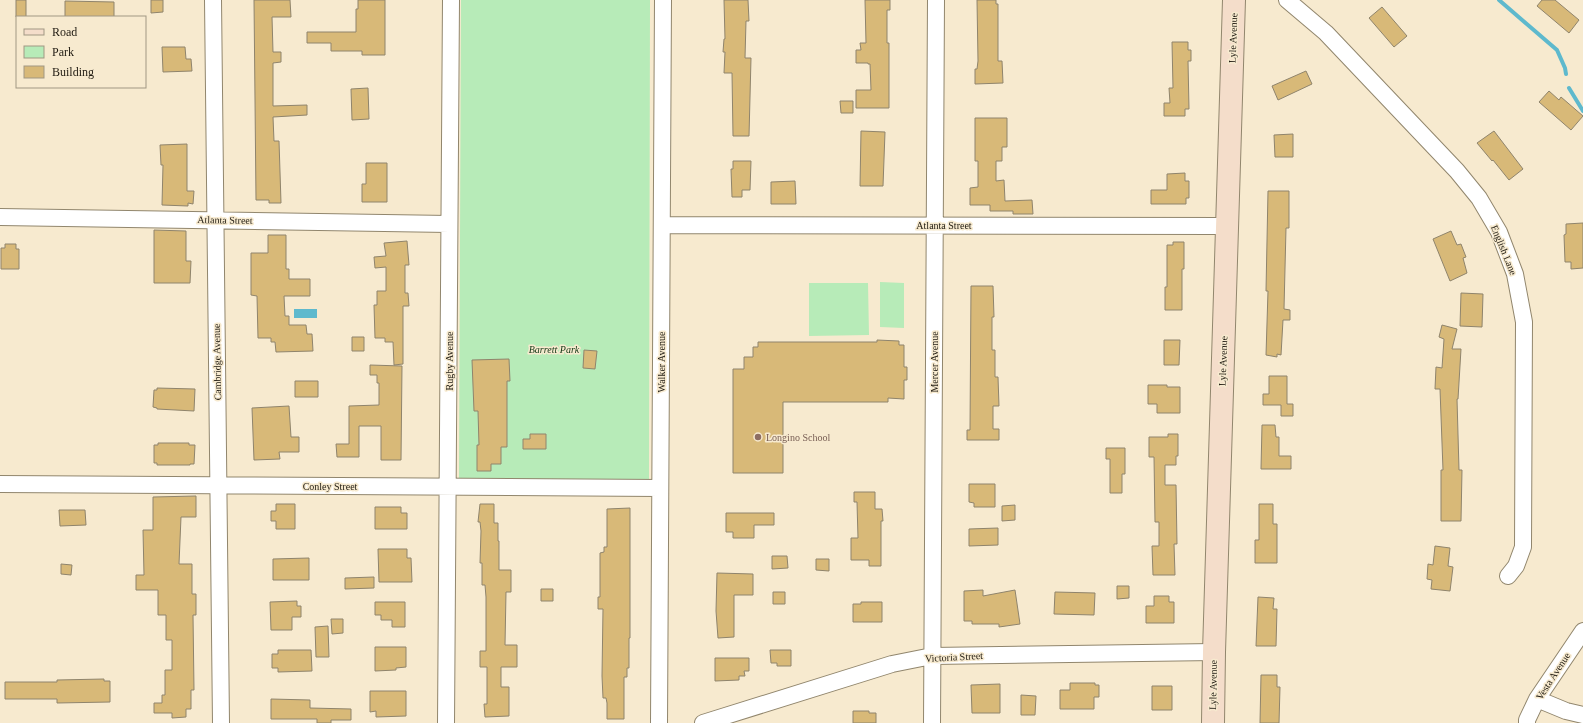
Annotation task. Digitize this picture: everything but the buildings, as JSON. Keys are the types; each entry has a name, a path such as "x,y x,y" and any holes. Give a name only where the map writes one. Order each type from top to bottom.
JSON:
{"street":[{"name":"Cambridge Avenue","path":"213,0 221,723"},
{"name":"Rugby Avenue","path":"446,723 451,0"},
{"name":"Walker Avenue","path":"658,723 663,0"},
{"name":"Mercer Avenue","path":"932,723 936,0"},
{"name":"Lyle Avenue","path":"1213,723 1234,0"},
{"name":"English Lane","path":"1287,0 1326,34 1457,171 1479,198 1499,232 1515,274 1524,322 1523,547 1516,566 1508,576"},
{"name":"Atlanta Street","path":"0,217 449,224"},
{"name":"Atlanta Street","path":"662,225 1227,226"},
{"name":"Conley Street","path":"0,484 660,488"},
{"name":"Vesta Avenue","path":"1527,723 1537,699 1583,631"},
{"name":"Victoria Street","path":"703,723 892,664 932,656 1214,652"},
{"path":"1537,699 1566,711 1583,715"}],"green space":[{"name":"Barrett Park","path":"461,0 650,0 649,479 459,479"},
{"path":"880,282 904,283 904,328 880,327"},
{"path":"809,283 868,283 869,335 809,336"}],"water":[{"path":"294,309 317,309 317,318 294,318"}],"waterway":[{"path":"1499,0 1557,50 1566,74"},
{"path":"1569,88 1583,111"}],"place":[{"name":"Longino School","path":"758,437"}]}
